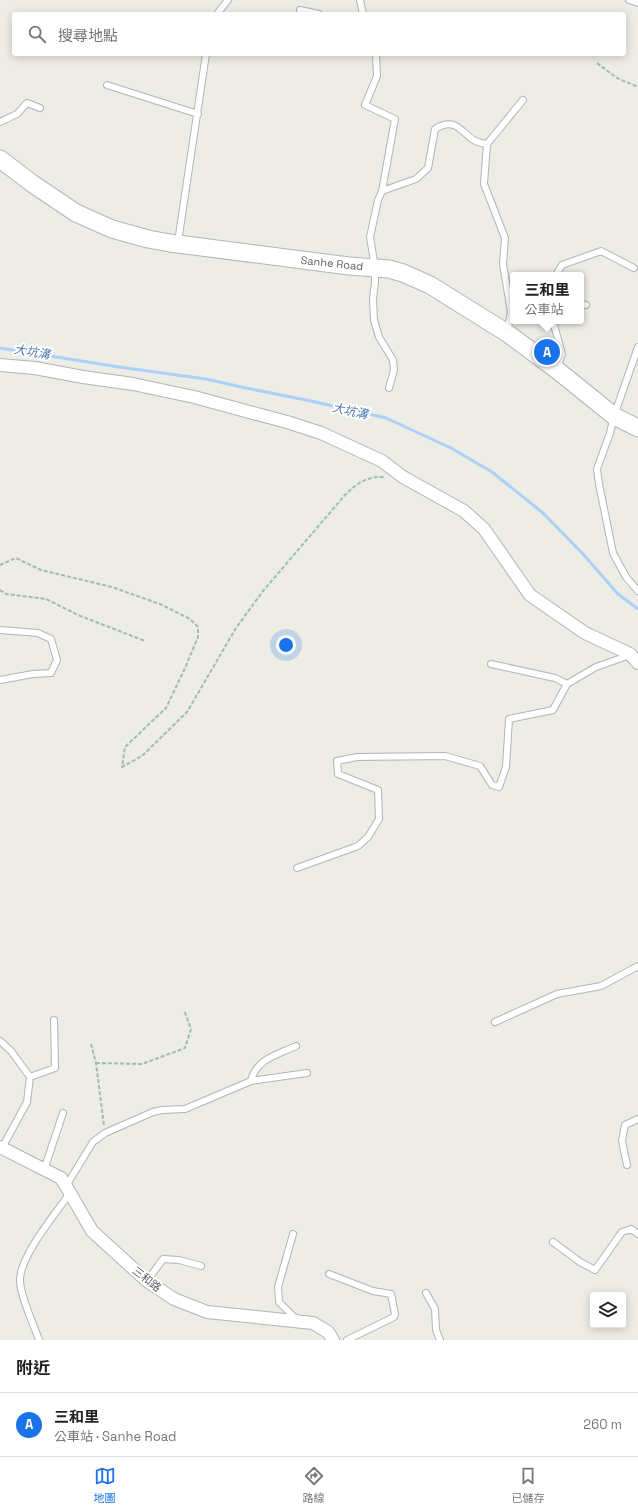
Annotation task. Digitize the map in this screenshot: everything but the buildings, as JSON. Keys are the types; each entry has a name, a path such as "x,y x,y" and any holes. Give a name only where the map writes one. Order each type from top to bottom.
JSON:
{"main road":[{"name":"Sanhe Road","path":"0,159 33,184 76,213 112,229 148,239 177,244 350,266 389,269 402,273 430,285 507,333 614,416 638,428"}],"street":[{"path":"0,365 35,368 133,384 194,397 249,411 320,433 382,461 403,477 464,510 484,529 530,595 585,633 634,658"},
{"name":"三和路","path":"1,1147 61,1178 92,1231 147,1282 174,1299 207,1312 313,1323 328,1332 333,1340"}],"lane":[{"path":"219,12 228,0"},
{"path":"360,0 363,12"},
{"path":"629,0 638,3"},
{"path":"300,10 310,12"},
{"path":"177,244 206,56"},
{"path":"376,56 377,76 366,105 395,119 382,191 378,200 370,237 375,268 373,299 374,320 379,337 393,360 394,365 389,388"},
{"path":"107,85 198,114"},
{"path":"510,306 503,264 505,238 484,184 487,144 523,100"},
{"path":"0,122 17,114 27,102 40,108"},
{"path":"382,191 416,179 428,168 435,129 442,125 454,124 460,128 466,136 480,144 487,144"},
{"path":"558,272 562,265 601,251 634,268"},
{"path":"507,333 510,317"},
{"path":"554,324 562,354 556,370"},
{"path":"638,347 597,469 614,553 626,577 638,591"},
{"path":"0,630 38,633 51,639 57,660 51,673 33,674 0,680"},
{"path":"297,868 358,846 368,837 379,820 378,790 338,774 337,761 357,757 445,756 480,766 492,785 499,787 506,767 509,719 553,710 567,684 596,667 634,658"},
{"path":"491,664 555,678 567,684"},
{"path":"495,1022 556,994 602,986 638,966"},
{"path":"30,1077 55,1068 54,1020"},
{"path":"0,1040 11,1051 30,1077 27,1102 1,1147"},
{"path":"250,1081 261,1062 296,1046"},
{"path":"39,1340 21,1290 20,1279 22,1267 68,1189 93,1142 105,1133 153,1112 185,1109 250,1081 306,1073"},
{"path":"44,1170 63,1113"},
{"path":"627,1165 622,1141 625,1125 638,1119"},
{"path":"553,1242 580,1262 595,1270 622,1232 631,1230 638,1234"},
{"path":"293,1234 278,1287 279,1302 297,1321"},
{"path":"147,1282 163,1259 179,1260 201,1266"},
{"path":"329,1274 373,1291 391,1294 395,1314 394,1317 347,1340"},
{"path":"426,1293 435,1309 436,1330 440,1340"}],"path":[{"path":"597,63 617,78 638,87"},
{"path":"0,565 16,558 41,570 112,586 160,604 190,618 198,627 198,638 166,708 125,746 122,767 142,756 187,712 236,628 263,591 345,495 356,484 376,476 403,477"},
{"path":"0,590 6,594 46,599 78,615 145,641"},
{"path":"96,1063 142,1064 185,1048 191,1029 184,1010"},
{"path":"91,1044 96,1063 105,1133"}],"waterway":[{"name":"大坑溝","path":"0,348 206,379 386,418 451,448 492,472 543,513 583,554 618,594 638,609"}],"place":[{"name":"三和里","path":"547,352"}]}
